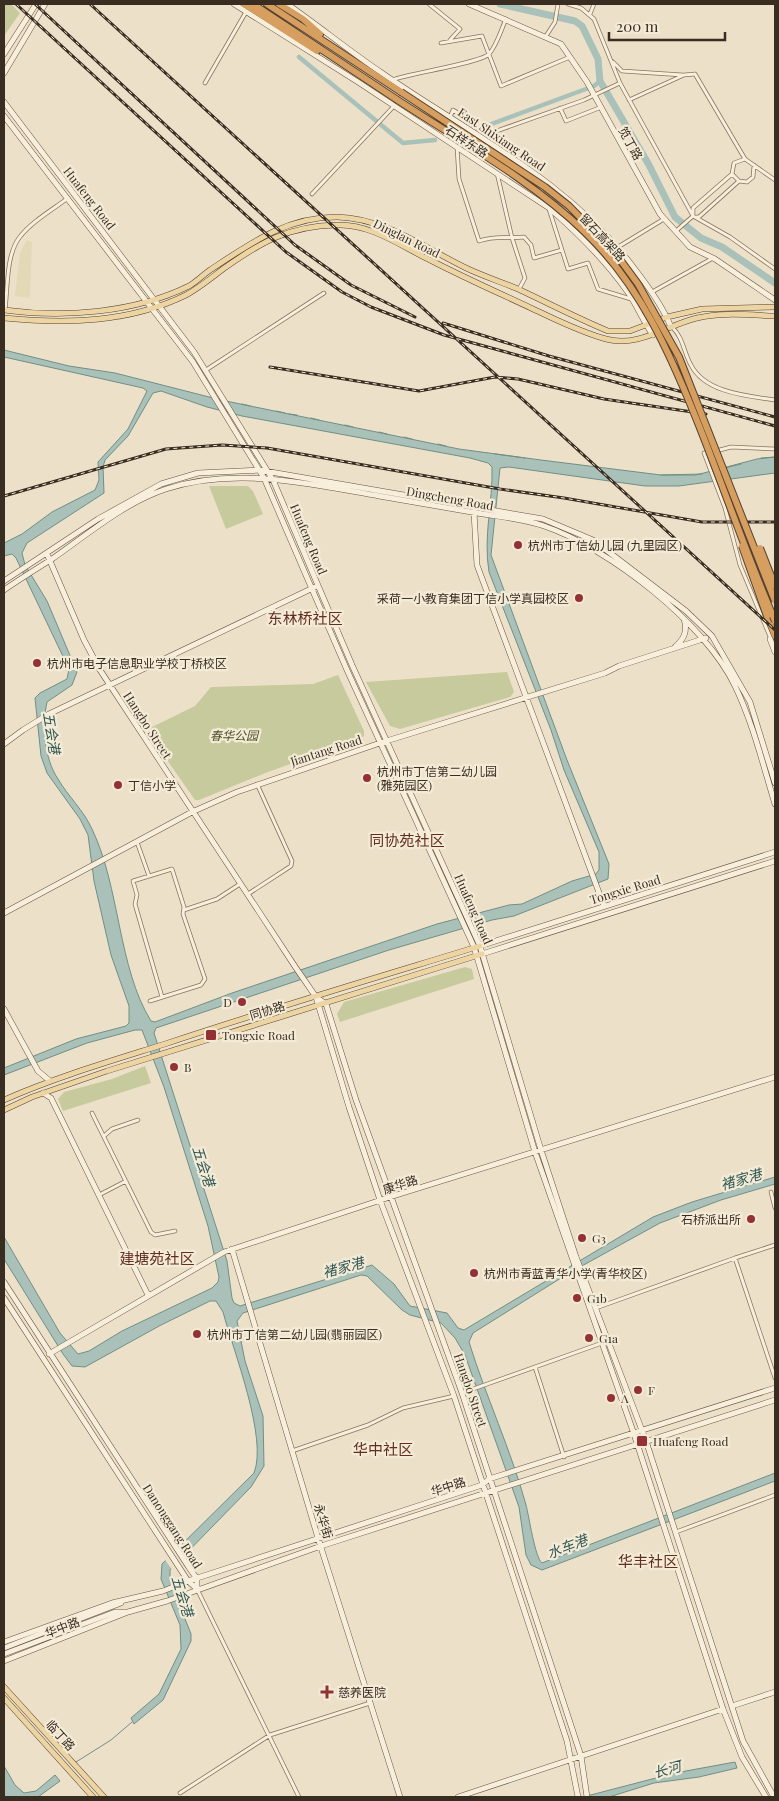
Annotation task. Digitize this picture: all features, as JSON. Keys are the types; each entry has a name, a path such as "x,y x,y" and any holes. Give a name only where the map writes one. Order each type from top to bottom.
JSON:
{"highway":[{"path":"244,4 314,50 336,60"},
{"name":"留石高架路","path":"253,4 395,102 540,193 586,233 610,259 647,310 665,345 775,620"},
{"name":"留石高架路","path":"268,4 544,187 569,206 616,254 653,307 680,357 775,601"},
{"path":"279,4 303,19 338,50"},
{"path":"736,499 775,586"},
{"path":"729,502 747,562 774,638"}],"main road":[{"path":"4,54 36,4"},
{"path":"4,73 44,4"},
{"name":"石祥东路","path":"234,4 395,102 457,147 549,208 592,249 632,299 653,335"},
{"name":"East Shixiang Road","path":"287,4 392,80 562,192 618,247 651,292 671,327"},
{"name":"笕丁路","path":"469,4 546,36 560,44 594,93 599,108 664,219 677,230 690,247 713,258 775,300"},
{"name":"Huafeng Road","path":"4,102 161,306 223,396 273,480 461,912 466,930 479,955 574,1258"},
{"name":"Huafeng Road","path":"4,116 193,362 264,478 380,743 461,912 472,928 480,946 479,955 534,1152 579,1272 638,1444 723,1709 742,1757 766,1797"},
{"name":"Dinglan Road","path":"4,310 49,314 81,312 156,299 190,285 263,235 308,219 338,217 361,220 386,228 466,268 608,331 630,331 667,317 712,308 775,307"},
{"name":"Dinglan Road","path":"4,318 58,322 91,321 113,318 161,306 187,294 252,249 274,237 305,227 339,224 363,228 392,240 465,278 584,332 608,340 625,341 653,335 671,327 710,316 775,316"},
{"name":"Dingcheng Road","path":"4,581 105,515 161,484 198,473 259,470 487,508 499,514 542,525 589,545 612,560 683,618 704,639 734,684 745,708 775,804"},
{"name":"Dingcheng Road","path":"4,590 123,510 165,489 191,482 222,478 264,478 486,514 543,519 593,540 686,611 712,636 750,702 775,783"},
{"path":"474,512 477,564 604,906"},
{"name":"Hangbo Street","path":"47,554 84,640 110,685 296,968 316,997 326,1004 390,1197 462,1393 581,1756 586,1795"},
{"path":"4,744 49,714 318,586"},
{"path":"671,650 684,638 686,628 683,618"},
{"name":"Jiantang Road","path":"4,912 192,812 257,784 380,743 527,699 712,636"},
{"path":"774,638 775,652"},
{"name":"Tongxie Road","path":"480,946 775,852"},
{"name":"Tongxie Road","path":"479,955 775,861"},
{"name":"同协路","path":"4,1100 50,1081 299,1000 316,997 480,946"},
{"name":"同协路","path":"4,1110 54,1089 164,1053 479,955"},
{"name":"Hangbo Street","path":"316,997 317,1006 380,1200 454,1396 572,1759 578,1796"},
{"path":"4,1009 38,1072 50,1081"},
{"path":"37,1086 38,1072"},
{"name":"康华路","path":"49,1354 224,1252 380,1200 775,1077"},
{"path":"51,1098 54,1089"},
{"path":"43,1093 51,1098 148,1295"},
{"name":"永华街","path":"232,1250 318,1538 400,1797"},
{"name":"Huafeng Road","path":"579,1272 595,1308 646,1441 743,1741 774,1797"},
{"name":"Danonggang Road","path":"4,1282 188,1566 196,1579 196,1589"},
{"name":"Danonggang Road","path":"4,1298 182,1572 196,1589"},
{"name":"华中路","path":"4,1642 46,1625 112,1603 163,1591 188,1581 482,1485 489,1479 642,1432 775,1388"},
{"name":"华中路","path":"4,1661 128,1612 166,1601 321,1546 775,1400"},
{"name":"华中路","path":"4,1654 114,1609 126,1600"},
{"name":"华中路","path":"4,1648 114,1609 128,1612"},
{"name":"临丁路","path":"4,1687 104,1797"},
{"path":"732,1706 775,1692"},
{"name":"临丁路","path":"4,1698 93,1797"},
{"path":"458,1797 723,1709"}],"street":[{"path":"429,4 460,29 450,40"},
{"path":"546,36 554,22 558,4"},
{"path":"568,4 590,14 620,83 693,216 730,237 775,269"},
{"path":"590,14 594,4"},
{"path":"205,83 246,12"},
{"path":"392,80 446,66 470,63 489,55 507,19"},
{"path":"441,43 482,36 501,86 570,57"},
{"path":"611,60 622,71 695,74 745,159 775,180"},
{"path":"629,100 684,75"},
{"path":"450,117 453,110 491,133 560,108 620,83"},
{"path":"312,194 373,129 395,102"},
{"path":"560,108 566,121 599,108"},
{"path":"457,147 459,179 478,240 493,236 524,237 531,245 534,258 562,250"},
{"path":"677,230 693,216 693,208 732,174 734,163 745,159"},
{"path":"732,174 739,181 747,182 753,177 754,166"},
{"path":"497,173 512,238 525,278 519,290"},
{"path":"693,216 700,217 739,181"},
{"path":"4,310 11,259 19,238 33,224 68,198"},
{"path":"549,208 568,269 588,263 598,289 632,299"},
{"path":"618,247 664,219"},
{"path":"651,292 713,258"},
{"path":"206,370 324,293"},
{"path":"671,327 678,332 691,365 704,380 733,393 775,400"},
{"path":"774,638 740,564 728,515 704,453 731,447 775,448"},
{"path":"247,894 291,866 292,861 257,784"},
{"path":"137,842 149,876"},
{"path":"150,1001 201,985 204,979 172,869 133,881 137,895 135,904 162,997"},
{"path":"184,910 217,899 240,884"},
{"path":"92,1113 151,1232 156,1235 174,1231"},
{"path":"104,1136 112,1129 138,1120"},
{"path":"98,1195 126,1181"},
{"path":"771,1192 775,1208"},
{"path":"595,1308 775,1245"},
{"path":"735,1258 775,1378"},
{"path":"462,1393 602,1343"},
{"path":"535,1367 564,1456"},
{"path":"292,1451 368,1425 403,1408 454,1396"},
{"path":"676,1532 775,1495"},
{"path":"196,1589 299,1797"},
{"path":"180,1793 269,1736 370,1703"}],"shaded area":[{"path":"27,240 32,242 30,298 15,296 20,253"}],"green space":[{"path":"4,4 11,4 20,13 4,36"},
{"path":"209,486 248,486 253,491 263,514 226,529"},
{"path":"507,672 514,692 510,697 400,729 390,726 366,682"},
{"name":"春华公园","path":"338,675 364,731 364,736 199,800 195,800 146,730 195,706 211,687 313,684"},
{"path":"465,967 472,969 474,979 340,1022 337,1014 344,1002"},
{"path":"145,1066 151,1083 63,1111 58,1099 64,1092 112,1079"}],"water":[{"path":"4,350 69,366 115,373 221,400 459,449 541,460 661,475 696,475 757,459 775,457 775,473 679,486 645,486 509,467 500,468 491,555 567,760 609,864 608,879 514,916 492,920 389,950 156,1028 154,1033 227,1261 232,1298 234,1303 240,1306 372,1265 394,1284 410,1306 447,1313 458,1328 464,1330 653,1217 692,1202 775,1177 775,1184 721,1200 660,1223 569,1273 473,1333 469,1342 520,1484 539,1560 542,1563 775,1473 775,1481 542,1570 531,1565 526,1555 519,1507 465,1355 455,1338 441,1323 410,1315 402,1310 367,1276 361,1275 243,1313 237,1321 245,1361 263,1416 264,1466 251,1487 170,1570 170,1581 191,1634 191,1641 163,1700 134,1724 131,1718 159,1694 181,1649 180,1625 161,1579 162,1564 254,1473 257,1458 256,1438 248,1394 241,1370 223,1312 216,1301 210,1301 161,1325 85,1367 72,1366 4,1259 4,1237 60,1333 78,1354 89,1351 122,1331 212,1288 218,1282 219,1277 208,1226 164,1087 142,1030 135,1030 87,1043 4,1075 4,1068 76,1039 126,1026 129,1023 129,1006 111,955 94,881 88,835 80,819 47,773 41,756 35,698 40,693 67,679 69,669 16,558 12,554 4,556 4,543 22,534 52,512 95,490 99,480 98,462 128,429 147,391 143,388 4,357","holes":["161,391 207,407 242,416 470,458 488,463 492,467 487,545 489,572 551,730 564,770 599,852 599,870 596,874 572,881 522,904 509,905 437,924 232,993 155,1022 151,1021 140,1000 132,977 108,876 92,829 53,771 47,752 45,742 45,711 47,702 72,685 77,672 47,601 25,565 22,553 27,543 104,493 103,467 105,460 128,436 153,393"]},
{"path":"735,1762 737,1768 699,1777 654,1783 609,1797 583,1797 675,1773"},
{"path":"4,1766 15,1785 24,1793 36,1791 55,1775 60,1781 38,1797 4,1797"}],"pier":[{"path":"180,1541 188,1553 173,1571 163,1557"}],"waterway":[{"path":"500,4 575,21 582,26 598,59 600,81 649,165 675,217 701,238 722,247 775,283"},
{"path":"299,57 403,143 435,140"},
{"path":"478,129 594,86 600,81"},
{"path":"242,404 250,406"},
{"path":"276,411 285,413"},
{"path":"289,414 297,415"},
{"path":"311,418 319,420"},
{"path":"345,425 353,427"},
{"path":"379,432 387,434"},
{"path":"404,437 412,439"},
{"path":"438,444 446,446"},
{"path":"495,454 525,458"},
{"path":"761,458 775,457"},
{"path":"725,468 741,464"},
{"path":"661,475 702,474"},
{"name":"五会港","path":"76,1762 111,1740 132,1722"}],"railway":[{"path":"16,4 286,252 342,292 371,307 444,335 775,426"},
{"path":"35,4 295,245 351,285 415,317"},
{"path":"90,4 775,630"},
{"path":"443,323 549,356 775,417"},
{"path":"270,367 419,391 495,377 518,379 604,399 706,414"},
{"path":"4,496 166,449 222,445 267,448 702,522 775,522"}],"place":[{"name":"杭州市丁信幼儿园 (九里园区)","path":"518,545"},
{"name":"采荷一小教育集团丁信小学真园校区","path":"579,598"},
{"name":"杭州市电子信息职业学校丁桥校区","path":"37,663"},
{"name":"杭州市丁信第二幼儿园 (雅苑园区)","path":"367,778"},
{"name":"丁信小学","path":"118,785"},
{"name":"D","path":"242,1002"},
{"name":"Tongxie Road","path":"211,1035"},
{"name":"B","path":"174,1067"},
{"name":"石桥派出所","path":"751,1219"},
{"name":"G3","path":"582,1238"},
{"name":"杭州市青蓝青华小学(青华校区)","path":"474,1273"},
{"name":"G1b","path":"577,1298"},
{"name":"杭州市丁信第二幼儿园(翡丽园区)","path":"197,1334"},
{"name":"G1a","path":"589,1338"},
{"name":"F","path":"638,1390"},
{"name":"A","path":"611,1398"},
{"name":"Huafeng Road","path":"642,1441"},
{"name":"慈养医院","path":"327,1692"}],"district":[{"name":"东林桥社区","path":"305,618"},
{"name":"同协苑社区","path":"407,840"},
{"name":"建塘苑社区","path":"157,1258"},
{"name":"华中社区","path":"383,1449"},
{"name":"华丰社区","path":"648,1561"}],"water label":[{"name":"褚家港","path":"741,1179"},
{"name":"褚家港","path":"343,1267"},
{"name":"水车港","path":"567,1546"},
{"name":"长河","path":"667,1769"}]}
